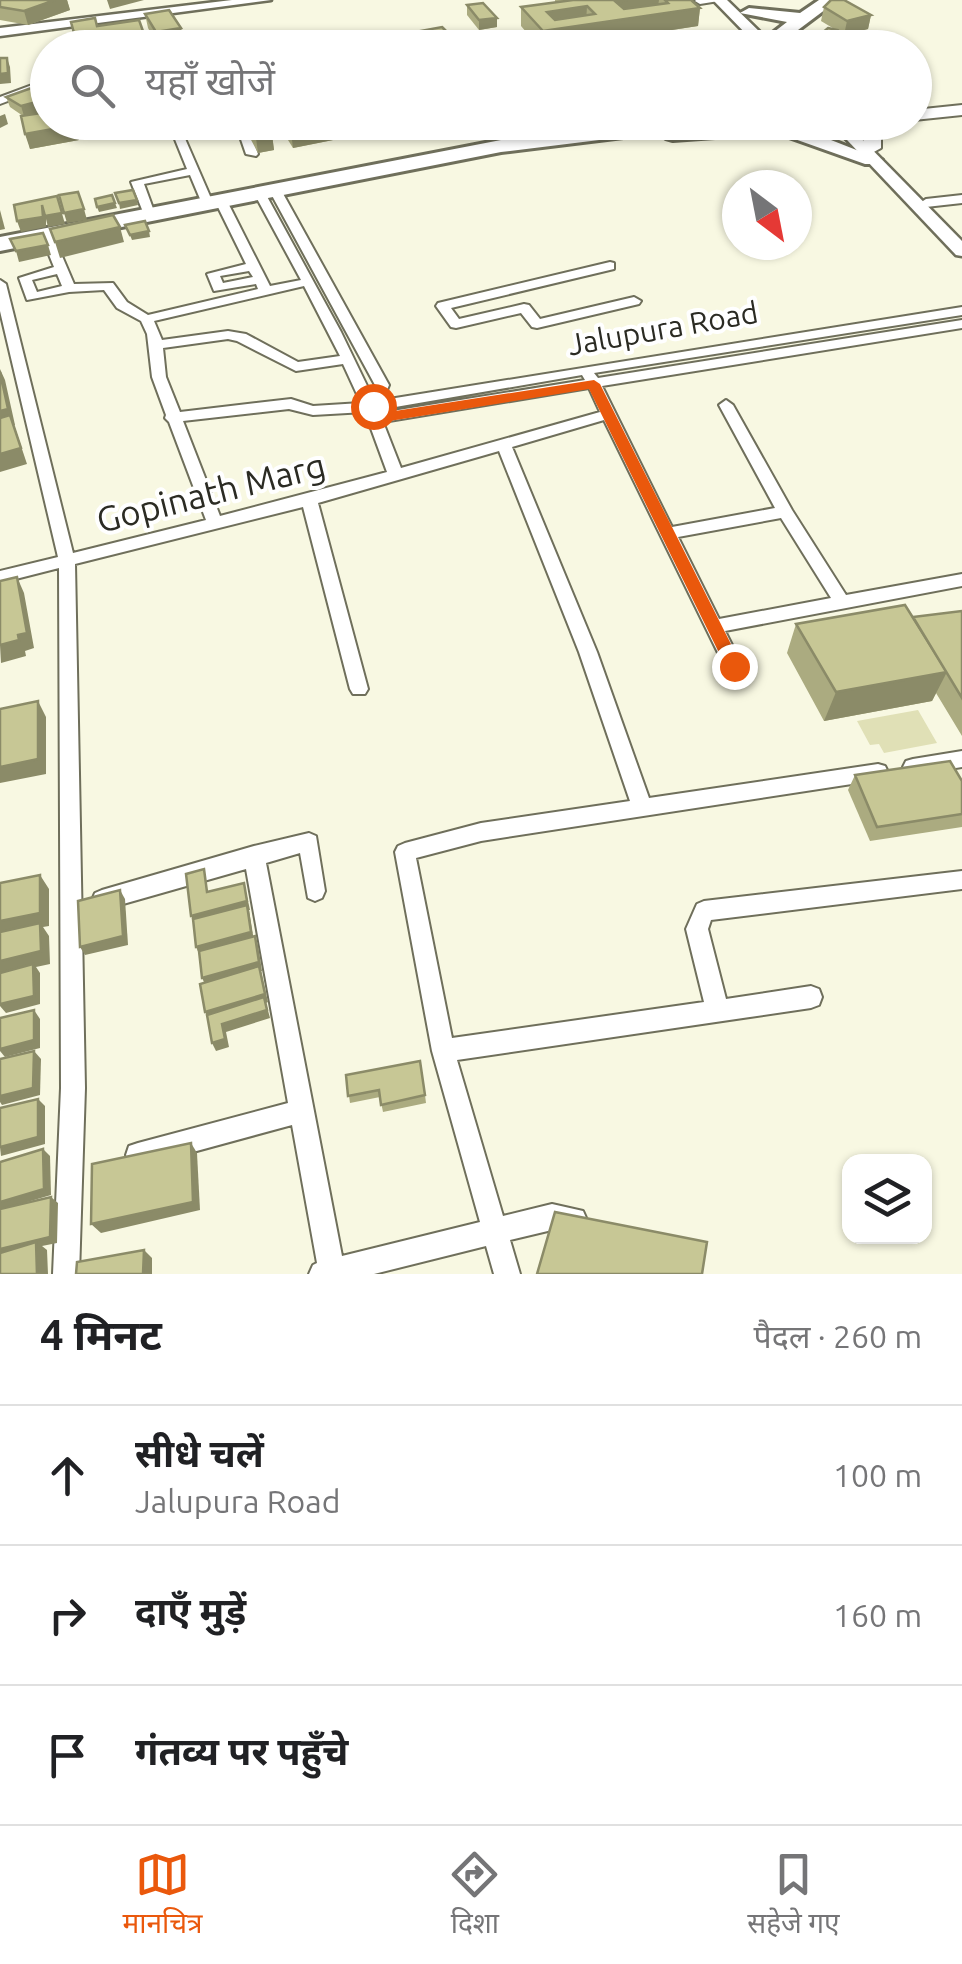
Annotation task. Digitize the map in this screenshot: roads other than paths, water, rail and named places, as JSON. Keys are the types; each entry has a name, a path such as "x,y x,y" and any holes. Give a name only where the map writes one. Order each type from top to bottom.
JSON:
{"highway":[{"path":"798,20 815,0"},
{"path":"784,30 830,0"},
{"path":"749,13 798,20"},
{"path":"0,244 551,140"},
{"path":"820,140 872,154"}],"main road":[{"path":"932,104 962,101"},
{"path":"932,113 962,110"},
{"path":"872,154 873,140"}],"street":[{"path":"0,32 264,0"},
{"path":"700,1 720,0 752,30"},
{"path":"735,0 759,30"},
{"path":"0,85 30,82"},
{"path":"0,101 30,88"},
{"path":"180,140 194,171 260,279"},
{"path":"247,140 252,154"},
{"path":"857,140 962,240"},
{"path":"864,140 872,154 962,251"},
{"path":"149,214 137,182 194,171"},
{"path":"268,192 360,391 375,412 396,476"},
{"path":"268,192 382,385 375,412"},
{"path":"926,203 962,199"},
{"path":"47,235 69,288"},
{"path":"610,266 443,306 456,324 524,308 537,324 634,301"},
{"path":"60,269 24,278 32,297 69,288 108,286 122,304 146,319 157,345 159,377 172,418 215,523"},
{"path":"146,319 260,279 307,282"},
{"path":"0,284 26,428 67,560 72,909 89,1169 66,1274"},
{"name":"Jalupura Road","path":"172,418 291,404 304,411 375,412 962,311"},
{"name":"Jalupura Road","path":"590,377 962,324"},
{"path":"157,345 228,335 241,336 296,367 348,359"},
{"path":"590,377 734,666"},
{"path":"726,405 842,602"},
{"name":"Gopinath Marg","path":"0,576 309,500 608,414"},
{"path":"504,445 588,652 642,809"},
{"path":"309,500 359,688"},
{"path":"670,533 786,512"},
{"path":"714,626 962,580"},
{"path":"507,1274 443,1051 405,852 481,832 962,759"},
{"path":"72,909 309,842 315,891"},
{"path":"254,856 328,1273 552,1217 604,1223"},
{"path":"718,1007 696,930 704,911 962,880"},
{"path":"443,1051 718,1007 811,997"},
{"path":"89,1169 301,1111"}]}
